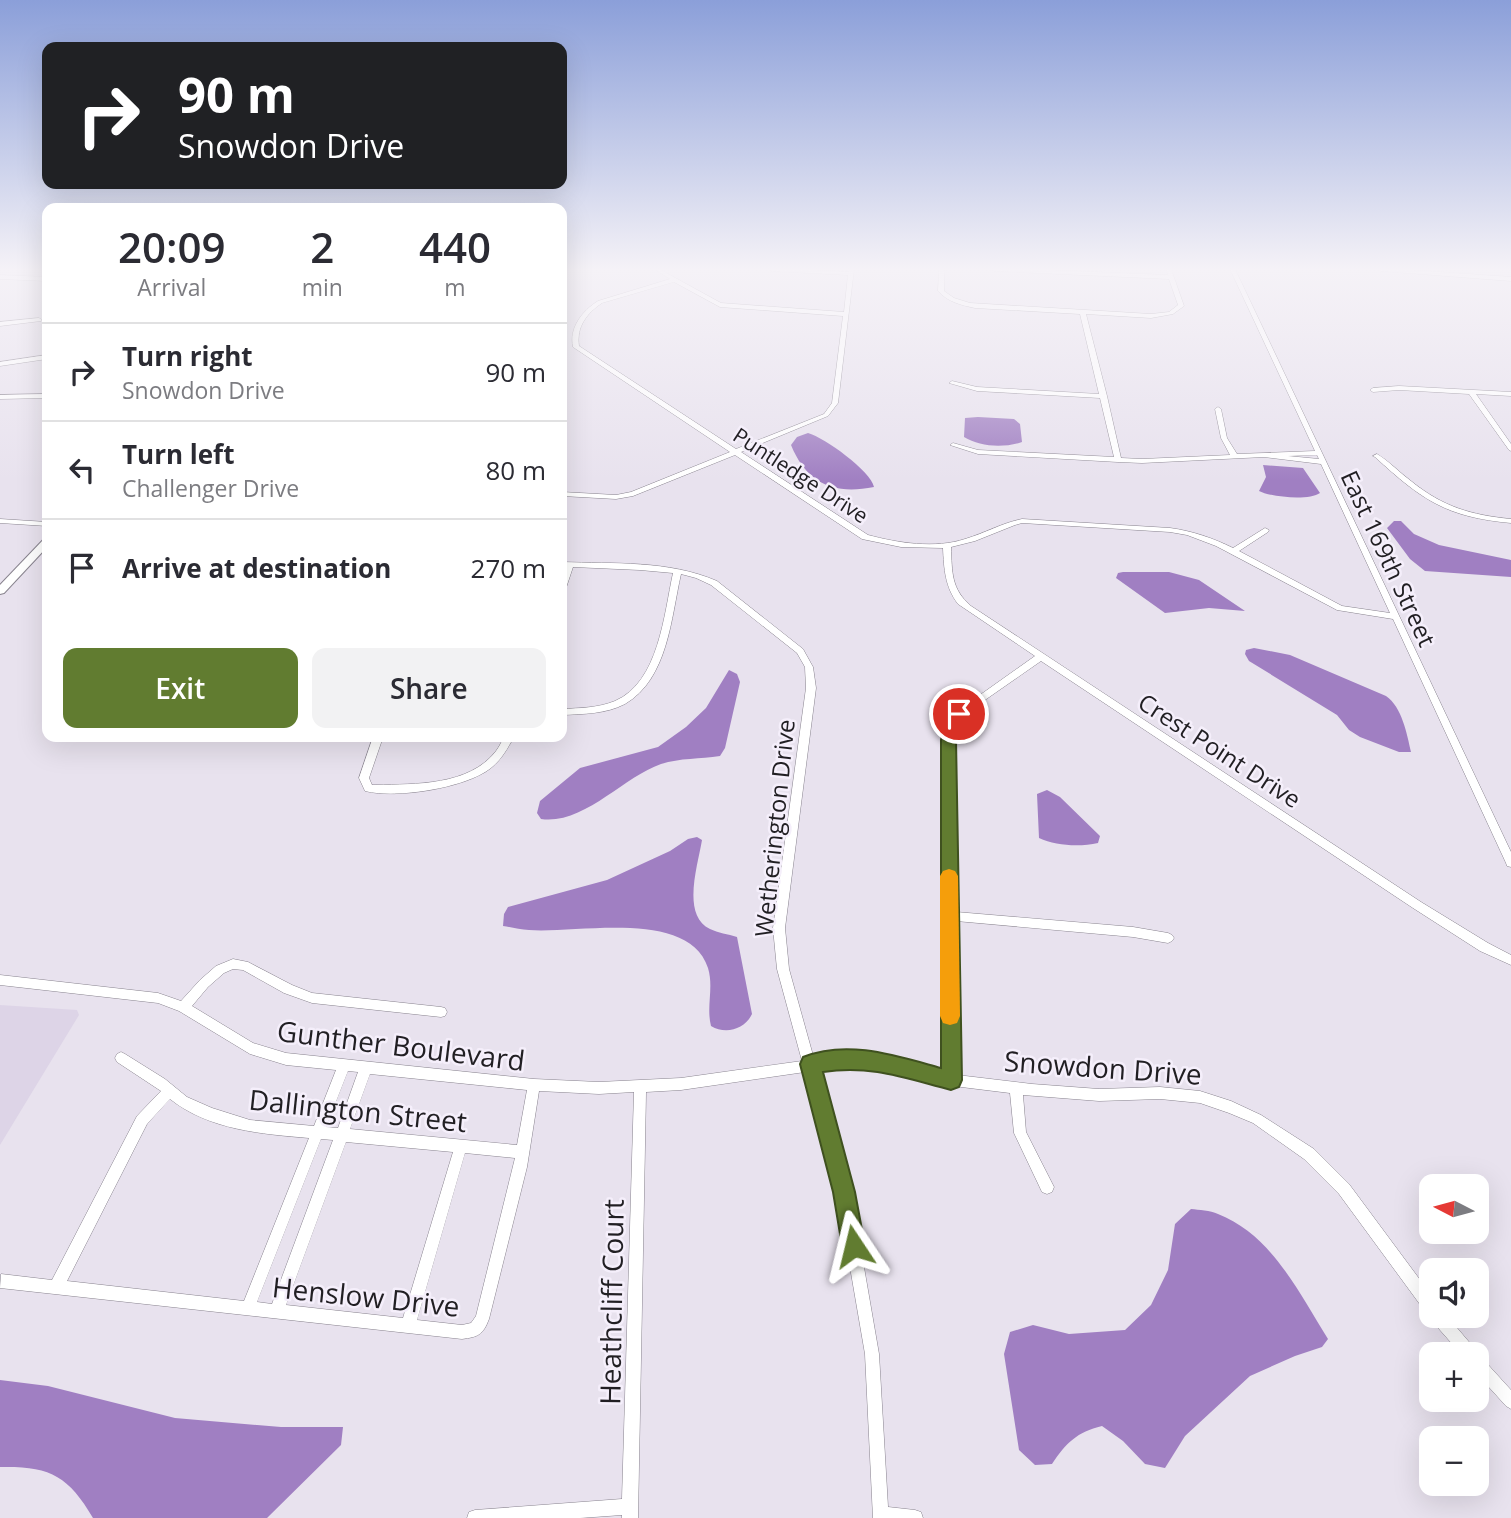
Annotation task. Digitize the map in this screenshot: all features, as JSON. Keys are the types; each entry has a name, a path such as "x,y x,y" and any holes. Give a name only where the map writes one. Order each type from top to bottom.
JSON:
{"main road":[{"path":"0,591 42,546"}],"street":[{"name":"Puntledge Drive","path":"574,340 574,344 865,537 882,541 947,546 966,542 1004,524 1027,522 1170,530 1199,536 1234,551 1340,608 1396,617"},
{"path":"567,494 616,497 633,494 817,420 833,408 842,340"},
{"path":"1090,340 1118,460"},
{"name":"East 169th Street","path":"1266,340 1511,863"},
{"path":"0,364 42,358"},
{"path":"952,383 977,389 1104,396"},
{"path":"1373,390 1398,388 1511,394"},
{"path":"1471,392 1511,449"},
{"path":"0,397 42,396"},
{"path":"1218,409 1224,439 1234,455"},
{"path":"953,445 978,452 1118,460 1264,455 1324,462"},
{"path":"1264,455 1274,452 1319,453"},
{"path":"1377,456 1422,496 1441,506 1480,518 1511,521"},
{"path":"0,521 42,524"},
{"path":"1234,551 1265,530"},
{"name":"Crest Point Drive","path":"947,546 949,584 956,598 1040,657 1460,933 1511,960"},
{"name":"Wetherington Drive","path":"567,564 697,575 714,583 796,647 809,667 811,688 779,928 783,969 844,1192 873,1354 881,1516"},
{"path":"567,712 608,707 634,695 646,682 656,663 677,572"},
{"path":"951,1080 948,740 959,714 1040,657"},
{"path":"376,742 364,778 368,788 423,787 456,781 485,767 506,742"},
{"path":"950,916 1133,932 1168,938"},
{"path":"183,1007 215,971 238,962 283,987 312,998 441,1012"},
{"name":"Gunther Boulevard","path":"0,980 147,996 183,1007 230,1038 259,1052 286,1059 344,1066 534,1085 640,1087 707,1081 810,1064"},
{"name":"Dallington Street","path":"121,1058 196,1108 231,1121 269,1130 523,1152"},
{"name":"Snowdon Drive","path":"810,1064 849,1059 877,1060 951,1080 1016,1089 1087,1095 1175,1093 1216,1101 1257,1119 1303,1149 1344,1189 1419,1291"},
{"path":"248,1308 344,1066"},
{"path":"277,1311 366,1068"},
{"name":"Henslow Drive","path":"1,1281 408,1326 469,1332 475,1330 480,1325 523,1152 534,1085"},
{"name":"Heathcliff Court","path":"631,1512 640,1087"},
{"path":"1016,1089 1020,1133 1047,1187"},
{"path":"55,1287 142,1120 169,1091"},
{"path":"408,1326 461,1146"},
{"path":"1447,1328 1460,1342"},
{"path":"1489,1376 1511,1401"},
{"path":"475,1518 631,1512"},
{"path":"881,1516 915,1518"}],"shaded area":[{"path":"965,418 1014,419 1020,424 1022,442 992,446 964,437"},
{"path":"808,433 846,456 865,473 874,487 834,488 814,478 805,469 791,445 797,437"},
{"path":"1263,465 1303,468 1320,493 1307,497 1289,497 1259,491 1266,477"},
{"path":"1394,521 1401,521 1414,534 1439,545 1511,560 1511,577 1425,571 1410,559 1387,528"},
{"path":"1169,572 1199,580 1245,611 1209,608 1165,613 1116,578 1118,573"},
{"path":"1254,648 1290,655 1386,696 1400,714 1411,752 1399,752 1349,730 1337,715 1249,661 1246,650"},
{"path":"729,670 737,674 740,682 725,748 720,756 661,764 573,815 541,819 537,813 540,801 580,768 658,747 686,727 706,708"},
{"path":"1047,790 1060,797 1100,836 1098,843 1068,845 1039,838 1037,794"},
{"path":"697,837 702,840 695,875 696,913 701,922 710,929 737,937 752,1014 740,1027 723,1030 711,1026 708,968 697,949 678,937 629,928 526,930 503,926 508,907 607,880"},
{"path":"0,1005 77,1010 79,1015 0,1145"},
{"path":"1191,1209 1218,1214 1254,1236 1295,1285 1328,1339 1322,1347 1250,1376 1185,1436 1165,1468 1145,1464 1123,1441 1102,1426 1073,1439 1052,1464 1035,1465 1019,1450 1004,1354 1010,1332 1033,1325 1069,1334 1125,1330 1151,1305 1168,1270 1175,1224"},
{"path":"0,1380 48,1386 175,1418 281,1427 343,1427 341,1445 267,1518 93,1518 75,1492 55,1476 32,1468 0,1467"}],"slow traffic":[{"path":"949,876 950,1016"}],"route":[{"path":"854,1246 844,1192 810,1064 849,1059 877,1060 951,1080 948,740 954,719 959,714"}]}
